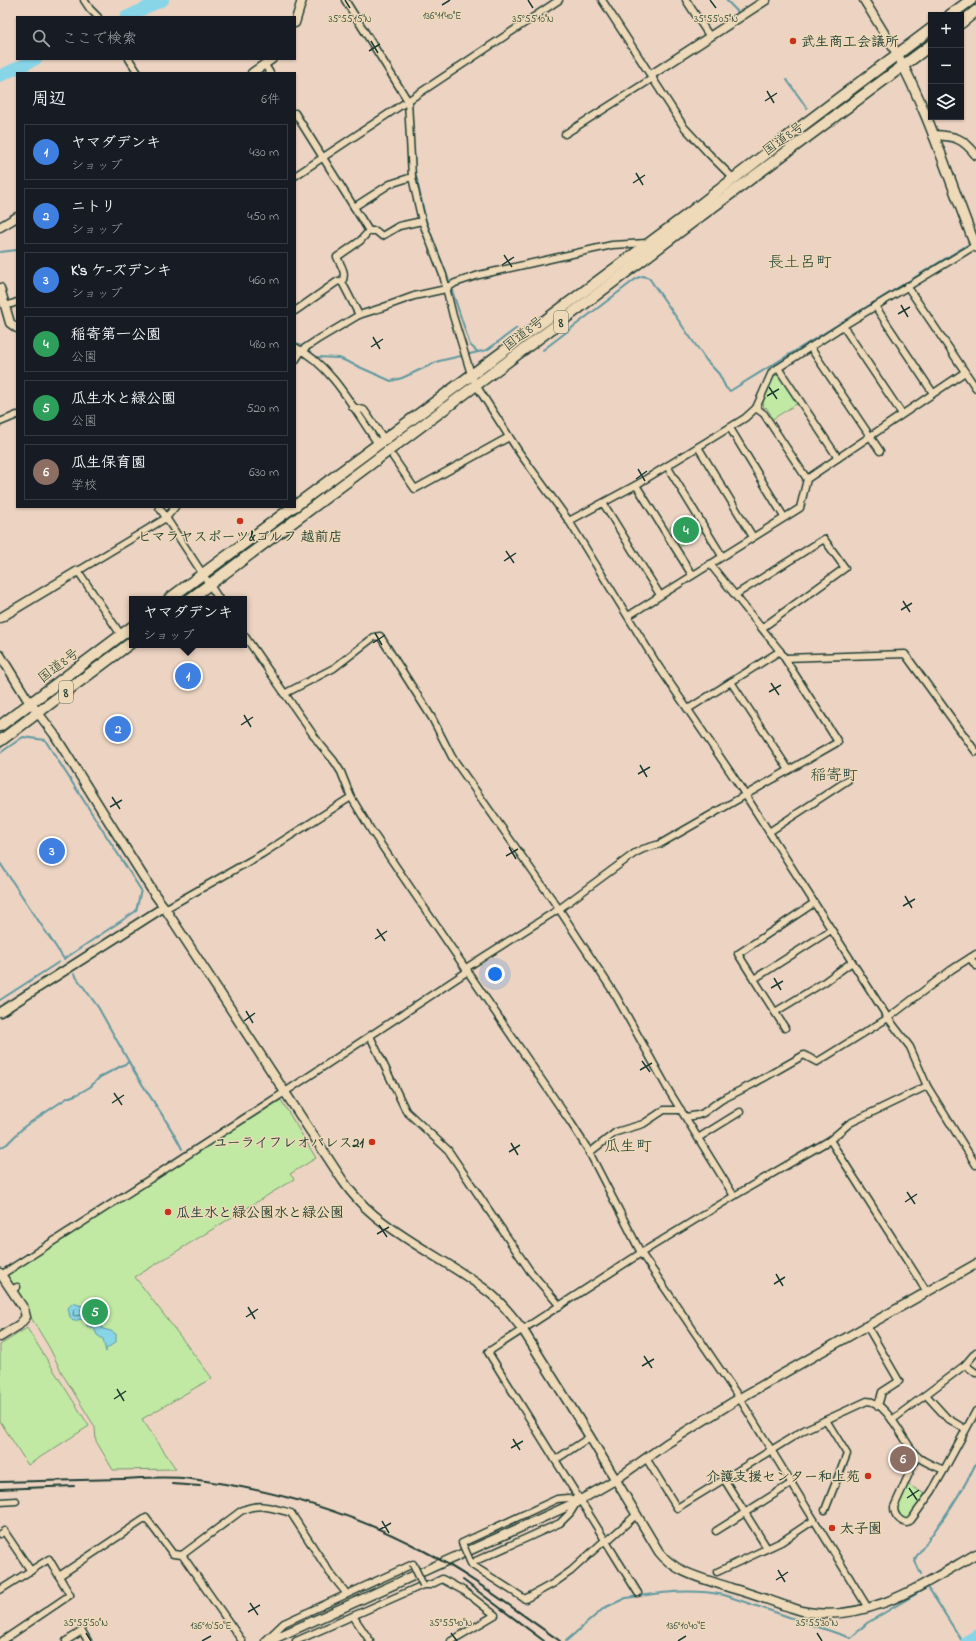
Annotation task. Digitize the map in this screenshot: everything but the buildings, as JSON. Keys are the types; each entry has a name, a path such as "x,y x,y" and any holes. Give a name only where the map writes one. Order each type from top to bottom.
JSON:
{"highway":[{"path":"954,12 971,0"},
{"path":"964,21 976,11"},
{"name":"国道8号","path":"296,503 379,439 471,374 734,179 928,31"},
{"name":"国道8号","path":"194,596 691,222 928,47"},
{"name":"国道8号","path":"173,596 290,508"},
{"name":"国道8号","path":"0,726 129,629"},
{"name":"国道8号","path":"0,741 129,644"}],"main road":[{"path":"897,54 904,66 933,135 976,246"}],"street":[{"path":"84,0 97,16"},
{"path":"296,21 302,0"},
{"path":"345,0 408,101 412,177 422,221 443,275 471,374 476,385 509,437 569,521 628,616 746,795 888,1018 910,1047 927,1086 976,1165"},
{"path":"296,175 559,0"},
{"path":"602,0 684,127 708,154 734,179"},
{"path":"686,0 710,37"},
{"path":"565,134 766,0"},
{"path":"864,0 897,54"},
{"path":"130,60 137,72"},
{"path":"254,72 271,60"},
{"path":"265,65 269,72"},
{"path":"296,115 369,231"},
{"path":"933,135 952,136 974,150"},
{"path":"354,207 390,184 412,177"},
{"path":"0,228 16,218"},
{"path":"342,282 345,277 344,272 337,257 360,241 369,231 376,231 382,236 398,226 422,221"},
{"path":"296,360 302,350 359,315 414,296 446,289 455,283 479,275 612,245 647,243"},
{"path":"569,521 636,485 746,418 756,408 772,372 907,286 976,246"},
{"path":"296,310 338,281 342,282"},
{"path":"342,282 359,315"},
{"path":"907,286 976,388"},
{"path":"0,288 10,323 16,327"},
{"path":"6,306 16,302"},
{"path":"876,306 933,393"},
{"path":"843,326 902,414"},
{"path":"296,347 302,350 327,371 379,439"},
{"path":"810,347 880,451"},
{"path":"778,368 838,458"},
{"path":"628,616 800,508 807,479 965,372"},
{"path":"355,407 379,439"},
{"path":"756,408 764,414 807,479"},
{"path":"0,422 16,415"},
{"path":"730,428 784,517"},
{"path":"393,458 415,489 509,437"},
{"path":"698,447 753,537"},
{"path":"667,466 722,556"},
{"path":"636,485 692,575"},
{"path":"603,503 660,595"},
{"path":"160,508 217,596"},
{"path":"0,618 166,518 174,508"},
{"path":"735,595 824,538 845,568 762,628"},
{"path":"0,1337 19,1325 26,1317 24,1309 14,1288 1,1274 370,1036 467,969 559,909 643,849 660,844 838,742 780,651 710,564"},
{"path":"78,571 121,635"},
{"path":"284,694 334,668 374,637 380,636 432,718 452,756 559,909 616,996 669,1090 734,1196"},
{"path":"247,639 284,694 341,772 351,797 371,830 571,1123 589,1153 641,1253 740,1399 868,1608"},
{"path":"688,709 780,651"},
{"path":"785,658 906,654 976,752"},
{"path":"0,655 38,714 54,734 153,892 165,908 343,1181 364,1206 384,1223 492,1294 511,1315 523,1330 590,1437 658,1552 671,1565 680,1570 806,1612 831,1614 868,1608 896,1598 976,1554"},
{"path":"731,682 789,770"},
{"path":"769,832 848,780"},
{"path":"0,1012 165,908 262,854 351,797"},
{"path":"785,1028 738,954 814,903"},
{"path":"754,979 831,930"},
{"path":"686,1117 703,1113 721,1100 804,1055 817,1062 888,1018 951,970 976,954"},
{"path":"970,958 976,966"},
{"path":"775,1012 852,962"},
{"path":"370,1036 406,1111 448,1150 530,1271 560,1306"},
{"path":"638,1593 579,1502 555,1460 488,1352 641,1253 830,1140 850,1123 927,1086"},
{"path":"589,1153 616,1132 643,1124 664,1110 681,1110"},
{"path":"698,1138 740,1112"},
{"path":"830,1140 927,1292"},
{"path":"269,1641 579,1502 615,1480 686,1431 976,1264"},
{"path":"866,1326 899,1381 882,1392 878,1406"},
{"path":"892,1420 965,1365 976,1352"},
{"path":"965,1365 976,1373"},
{"path":"926,1395 947,1418 965,1429"},
{"path":"646,1458 677,1508 804,1430 867,1401 870,1401 885,1410 917,1456 944,1470"},
{"path":"917,1456 894,1507 896,1516 907,1523 911,1520 928,1496 976,1411"},
{"path":"825,1510 847,1454 826,1420"},
{"path":"555,1460 590,1437"},
{"path":"724,1479 767,1548"},
{"path":"716,1531 792,1483"},
{"path":"579,1502 568,1498 557,1499 462,1543 470,1562 472,1565 525,1599 554,1583 571,1571 636,1515"},
{"path":"0,1502 16,1501"},
{"path":"470,1562 560,1523 579,1502"},
{"path":"59,1576 146,1518 173,1554 182,1555 241,1512 251,1507 262,1506 291,1513 330,1573 347,1594"},
{"path":"717,1572 792,1536 814,1520"},
{"path":"0,1525 2,1532 31,1571"},
{"path":"182,1555 242,1641"},
{"path":"0,1590 49,1559 70,1595 2,1641"},
{"path":"265,1641 284,1623 414,1564 423,1586"},
{"path":"296,1641 423,1586 430,1586 442,1579 464,1591 495,1615 451,1641"},
{"path":"353,1616 370,1641"},
{"path":"66,1641 82,1631 88,1641"}],"green space":[{"path":"774,376 780,376 798,403 771,420 769,417 771,415 766,407 764,409 763,402"},
{"path":"689,516 692,520 695,518 703,532 678,548 670,534 672,532 670,527"},
{"path":"281,1100 316,1158 290,1174 294,1179 135,1277 212,1378 142,1419 176,1469 113,1470 96,1441 95,1427 5,1275"},
{"path":"27,1328 89,1426 28,1465 0,1421 0,1345"},
{"path":"907,1484 925,1494 908,1520 904,1520 897,1513 896,1509"}],"water":[{"path":"89,1302 99,1306 100,1310 98,1323 103,1329 116,1334 116,1342 106,1349 106,1352 103,1339 97,1335 94,1328 87,1326 86,1318 73,1321 70,1317 68,1308 73,1303 82,1306"}],"waterway":[{"path":"128,16 163,0"},
{"path":"726,0 739,13"},
{"path":"413,132 411,109 413,101 478,57"},
{"path":"0,76 34,60"},
{"path":"787,80 807,108"},
{"path":"414,153 415,171 426,221 448,278 470,345 478,352"},
{"path":"543,350 637,278 643,276 649,278 706,360 719,374 726,388 730,391 969,244"},
{"path":"0,252 16,250"},
{"path":"296,343 317,357 339,358 391,381 402,378 439,361 487,350 517,328"},
{"path":"0,753 23,737 45,740 141,890 136,911 64,959 0,863"},
{"path":"0,1000 59,962"},
{"path":"74,974 98,1007 129,1062"},
{"path":"0,1148 7,1144 25,1126 67,1098 90,1087 100,1077 129,1062 182,1149"},
{"path":"921,1574 915,1561 916,1557 956,1500 976,1463"},
{"path":"566,1641 604,1608 626,1598 663,1593 687,1592 724,1595 851,1638 867,1623 928,1587 962,1641"},
{"path":"967,1641 976,1636"}],"tunnel":[{"path":"376,434 389,453"}],"railway":[{"path":"0,1482 182,1478 221,1483 251,1489 310,1504 368,1525 397,1537 424,1551 476,1582 560,1641"},
{"path":"172,1484 200,1486"},
{"path":"0,1489 74,1486"},
{"path":"463,1580 544,1641"}],"place":[{"name":"武生商工会議所","path":"793,41"},
{"name":"ヒマラヤスポーツ&ゴルフ 越前店","path":"240,521"},
{"name":"稲寄第一公園","path":"686,530"},
{"name":"ヤマダデンキ","path":"188,676"},
{"name":"ニトリ","path":"118,729"},
{"name":"K's ケ-ズデンキ","path":"52,851"},
{"name":"ユーライフレオパレス21","path":"372,1142"},
{"name":"瓜生水と緑公園水と緑公園","path":"168,1212"},
{"name":"瓜生水と緑公園","path":"95,1312"},
{"name":"瓜生保育園","path":"903,1459"},
{"name":"介護支援センター和上苑","path":"868,1476"},
{"name":"太子園","path":"832,1528"}],"district":[{"name":"長土呂町","path":"800,261"},
{"name":"稲寄町","path":"834,774"},
{"name":"瓜生町","path":"628,1145"}]}
